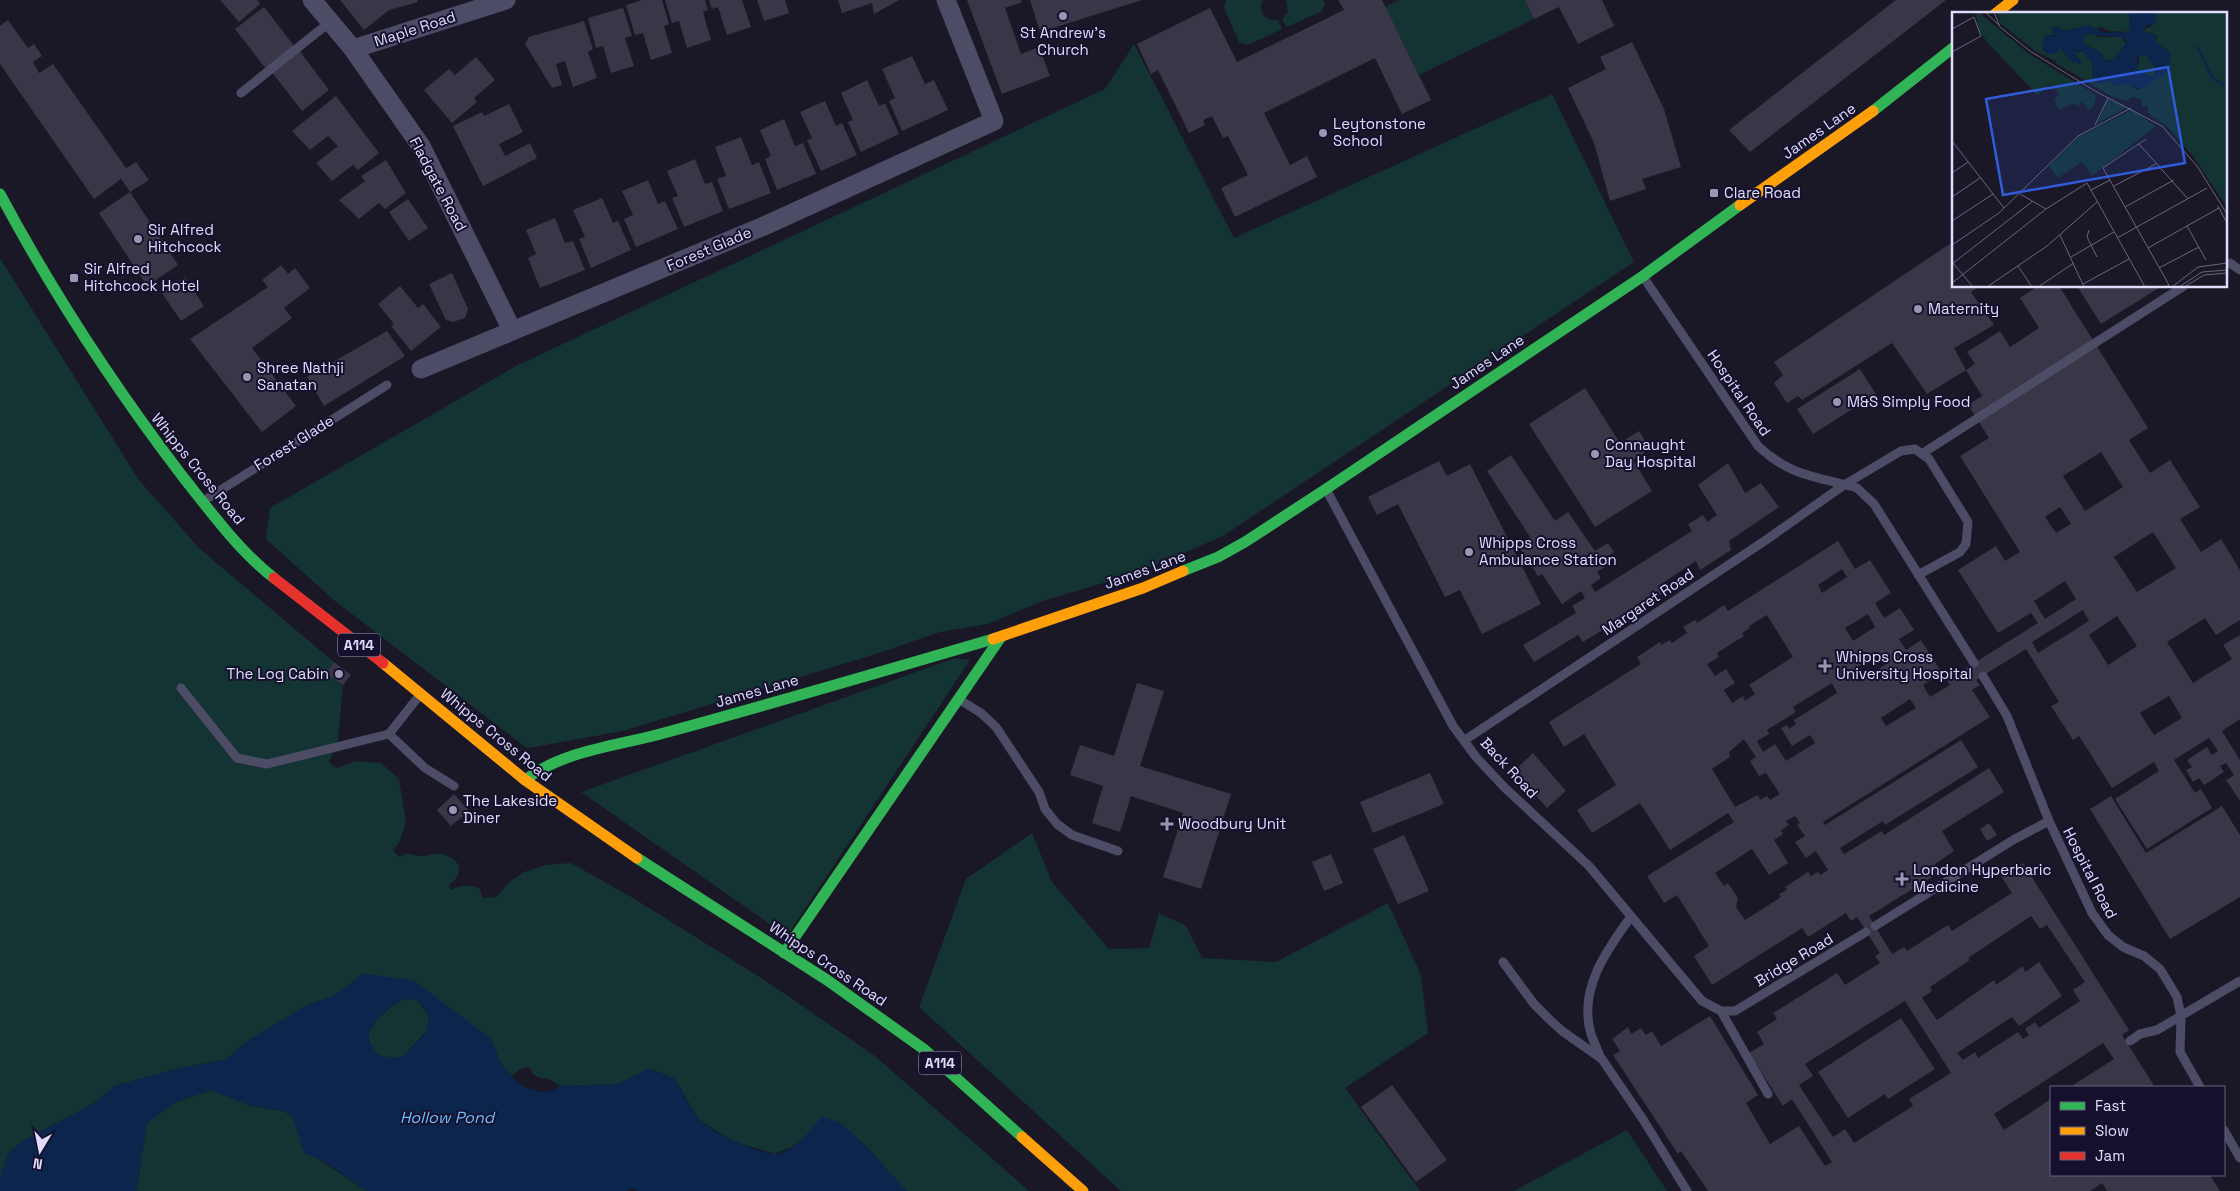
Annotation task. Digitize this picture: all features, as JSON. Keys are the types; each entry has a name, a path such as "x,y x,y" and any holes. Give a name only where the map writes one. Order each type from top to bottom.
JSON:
{"street":[{"name":"Fladgate Road","path":"312,0 352,49 421,146 512,330"},
{"name":"Maple Road","path":"352,49 506,0"},
{"name":"Forest Glade","path":"421,370 512,330 764,226 994,121 946,0"},
{"path":"1998,12 2013,0"},
{"name":"James Lane","path":"525,780 538,770 564,758 662,734 1001,637 1143,588 1191,569 1245,542 1642,276 1695,236 1853,127 1952,49"},
{"name":"Whipps Cross Road","path":"0,194 29,248 141,422 202,502 256,564 421,693 525,780 609,840 862,1004 925,1050 1084,1191"},
{"path":"784,953 1001,637"}],"lane":[{"path":"241,94 330,22"},
{"path":"2228,262 2240,270"},
{"name":"Hospital Road","path":"1642,276 1758,446 1774,461 1795,472 1857,488 1874,504 1974,663"},
{"path":"1923,453 2181,288"},
{"name":"Forest Glade","path":"202,502 232,481 387,385"},
{"path":"1844,485 1901,451 1915,449 1923,453 1962,510 1968,522 1968,533 1966,544 1960,552 1918,575"},
{"name":"Margaret Road","path":"1465,740 1766,540 1844,485"},
{"name":"Back Road","path":"1326,489 1453,726 1476,757 1504,787 1589,866 1630,918 1702,1001 1721,1012"},
{"name":"Hospital Road","path":"1983,676 2007,716 2049,821 2092,913 2108,935 2123,948 2144,956 2160,969 2177,996 2181,1016 2180,1052 2199,1086"},
{"path":"181,688 236,758 267,764 389,734 421,693"},
{"path":"958,698 981,713 996,727 1039,792 1045,809 1057,824 1072,835 1118,850"},
{"path":"389,734 425,768 454,786"},
{"path":"1875,926 2013,840 2049,821"},
{"path":"1630,918 1611,944 1590,987 1587,1007 1589,1023 1602,1059 1644,1121 1687,1191"},
{"name":"Bridge Road","path":"1721,1012 1735,1011 1866,932"},
{"path":"1503,962 1534,1004 1548,1018 1562,1031 1602,1059"},
{"path":"2130,1041 2140,1034 2157,1030 2240,981"},
{"path":"1721,1012 1768,1094"},
{"path":"2225,1132 2240,1158"}],"green space":[{"path":"1226,0 1263,0 1262,12 1269,19 1278,20 1282,29 1248,45 1239,42 1224,8"},
{"path":"1286,0 1323,0 1325,4 1321,12 1286,27 1282,19 1288,12"},
{"path":"1399,0 1525,0 1534,19 1419,75 1385,7"},
{"path":"1134,44 1234,238 1552,94 1634,262 1223,536 1140,572 1040,602 988,624 940,632 879,653 623,731 529,748 524,746 335,601 266,539 270,508 516,366 1105,89"},
{"path":"0,258 139,480 199,548 334,662 327,673 343,685 338,740 329,762 336,768 356,761 381,763 399,779 406,822 399,843 393,850 399,857 406,853 422,856 439,854 449,856 454,859 459,867 457,876 449,885 450,890 464,886 475,887 479,888 483,898 497,897 509,882 524,872 546,865 571,863 633,898 766,981 875,1056 1029,1191 906,1191 869,1149 839,1122 811,1132 792,1147 774,1154 733,1141 699,1120 674,1078 649,1069 618,1084 560,1086 549,1079 539,1078 533,1074 529,1067 522,1068 512,1076 503,1067 489,1038 413,981 363,974 334,996 309,1004 249,1040 225,1060 179,1068 115,1086 93,1104 23,1141 8,1153 0,1179"},
{"path":"955,658 970,660 787,936 581,792"},
{"path":"1032,833 1052,882 1109,949 1149,948 1159,913 1186,926 1202,958 1276,962 1388,903 1421,975 1428,1033 1345,1088 1420,1191 1121,1191 919,1007 966,879"},
{"path":"404,999 417,1000 429,1016 427,1030 404,1056 392,1058 378,1055 369,1041 371,1029 380,1016"},
{"path":"211,1090 252,1106 284,1111 293,1118 302,1148 367,1191 136,1191 147,1123 175,1102"},
{"path":"1627,1130 1667,1191 1514,1191"}],"water":[{"name":"Hollow Pond","path":"363,974 413,980 490,1038 503,1067 520,1085 541,1092 552,1091 560,1086 618,1084 648,1069 674,1078 698,1118 711,1129 767,1153 781,1153 794,1146 821,1117 839,1122 869,1149 906,1191 639,1191 633,1188 627,1191 367,1191 325,1162 304,1153 293,1118 284,1111 252,1106 211,1090 175,1102 147,1123 136,1191 0,1191 0,1179 8,1153 23,1141 93,1104 115,1086 179,1068 225,1060 249,1040 309,1004 334,996","holes":["404,999 418,1000 429,1016 427,1031 404,1056 392,1058 378,1055 369,1041 371,1028 375,1022 386,1010"]}],"building":[{"path":"220,0 257,0 260,4 239,22"},
{"path":"340,0 417,0 418,2 389,10 364,30"},
{"path":"642,0 662,0 669,24 664,26 672,53 651,60 643,33 635,35 626,5"},
{"path":"665,0 705,0 708,10 703,12 711,40 687,48 679,21 672,23"},
{"path":"709,0 742,0 751,27 727,35 718,7 712,9"},
{"path":"757,0 785,0 789,13 764,21"},
{"path":"838,0 899,0 874,14 872,3 842,13"},
{"path":"967,0 1021,0 1022,2 1005,8 1021,54 1039,47 1050,76 1002,94"},
{"name":"St Andrew's Church","path":"1030,0 1142,0 1040,32"},
{"path":"1338,0 1382,0 1431,100 1402,114 1375,58 1264,113 1290,165 1307,156 1317,177 1235,217 1221,188 1248,175 1228,136 1223,138 1212,116 1203,120 1205,125 1189,133 1158,70 1151,74 1137,44 1210,8 1237,62 1344,10"},
{"path":"1525,0 1602,0 1614,26 1578,44 1559,7 1534,19"},
{"path":"1896,0 1946,0 1750,152 1729,130"},
{"path":"264,7 295,47 266,69 235,29"},
{"path":"623,8 632,36 625,38 634,66 611,73 603,46 596,48 588,18"},
{"path":"8,20 28,48 34,44 42,56 33,62 39,73 53,64 126,168 136,162 149,180 130,192 121,179 94,199 0,64 0,26"},
{"path":"584,21 593,49 588,52 597,78 573,87 565,61 556,64 562,85 552,88 525,44 529,37"},
{"path":"1632,42 1664,109 1681,167 1642,179 1646,189 1610,201 1594,143 1568,88 1606,69 1600,57"},
{"path":"299,50 329,90 302,111 271,71"},
{"path":"912,56 925,84 934,80 948,110 902,131 889,101 895,98 882,69"},
{"path":"476,57 495,80 474,98 477,102 452,123 424,90 449,69 455,75"},
{"path":"867,80 879,106 885,103 899,134 861,152 848,122 853,120 841,93"},
{"path":"336,96 379,153 358,170 353,165 332,181 316,163 338,146 328,136 310,150 292,131"},
{"path":"825,101 836,126 842,123 857,155 821,171 807,140 812,138 800,112"},
{"path":"509,104 523,132 499,144 505,156 530,143 537,158 483,186 453,126 482,112 484,116"},
{"path":"784,119 795,146 803,143 816,174 777,190 765,159 771,156 760,130"},
{"path":"741,137 752,165 759,162 771,193 729,209 717,179 726,176 715,147"},
{"path":"695,159 705,184 712,182 723,211 684,227 672,198 678,196 667,171"},
{"path":"386,160 406,193 385,209 379,203 359,219 339,200 365,181 361,176"},
{"path":"648,180 658,204 665,201 678,229 636,247 624,219 633,215 622,191"},
{"name":"Sir Alfred Hitchcock","path":"130,192 178,265 147,286 99,213"},
{"path":"602,198 613,223 618,221 631,250 591,268 579,239 585,237 573,210"},
{"path":"408,199 428,228 409,241 389,212"},
{"path":"555,218 565,243 573,241 585,270 540,288 528,258 536,254 526,230"},
{"name":"Maternity","path":"1952,242 1952,288 1976,288 1971,292 1994,325 1954,348 1966,370 1927,394 1892,343 1802,400 1798,396 1787,403 1774,383 1783,375 1774,362"},
{"name":"Shree Nathji Sanatan","path":"281,265 288,274 295,268 310,288 284,308 292,318 252,348 296,406 262,432 190,339 268,287 262,280"},
{"path":"452,273 468,309 465,318 453,322 446,320 429,284"},
{"path":"185,277 204,306 181,321 162,293"},
{"path":"400,286 418,308 423,304 441,327 411,351 391,326 394,324 378,304"},
{"path":"2035,288 2060,288 2148,428 2129,440 2150,473 2170,460 2200,507 2180,519 2201,552 2221,539 2240,570 2240,620 2216,635 2205,618 2167,642 2193,683 2232,659 2223,645 2240,635 2240,719 2222,731 2240,760 2240,801 2226,780 2234,775 2226,763 2220,766 2224,772 2204,785 2199,778 2193,782 2186,770 2192,767 2187,760 2207,747 2212,755 2218,751 2209,738 2174,760 2195,793 2201,789 2212,808 2147,849 2115,799 2159,771 2154,762 2112,788 2079,736 2073,740 2051,706 2059,702 2026,649 1976,680 1980,685 1972,690 1990,717 1823,822 1825,825 1961,740 1978,767 1885,825 1883,821 1840,848 1844,854 1882,831 1884,835 1989,768 2004,792 1942,831 1954,851 1935,864 1940,872 1869,916 1892,954 1904,947 1907,951 1948,925 1952,931 2012,893 2001,876 2023,863 2129,1030 2122,1035 2154,1086 2072,1086 2114,1059 2103,1043 1994,1114 2004,1130 2050,1100 2050,1176 2211,1176 2220,1191 2107,1191 2102,1183 2090,1191 1708,1191 1681,1151 1678,1154 1613,1055 1620,1051 1612,1039 1628,1027 1631,1034 1641,1028 1646,1035 1652,1031 1661,1046 1710,1016 1758,1095 1746,1103 1770,1144 1799,1126 1825,1166 1832,1162 1792,1099 1783,1106 1749,1053 1764,1044 1757,1032 1777,1019 1773,1013 1837,973 1845,985 1880,963 1875,956 1880,953 1857,917 1851,921 1846,913 1808,937 1802,928 1712,985 1694,956 1709,946 1677,895 1664,903 1647,876 1734,822 1728,813 1670,850 1640,803 1592,833 1577,810 1616,785 1584,734 1564,747 1549,722 1641,664 1637,657 1660,642 1661,645 1670,640 1672,643 1687,633 1683,627 1695,620 1697,623 1724,605 1728,611 1838,541 1855,569 1870,560 1891,593 1875,603 1884,618 1900,608 1914,630 1899,639 1906,650 1921,640 1942,673 1923,685 1930,697 1950,685 1947,680 2038,623 2031,613 1998,633 1958,570 1996,546 2005,561 2020,552 1960,456 1989,438 1968,405 1982,396 1966,370 1975,364 1967,352 2000,331 2010,347 2039,328 2020,298","holes":["2101,452 2123,487 2085,511 2063,476","2060,507 2071,524 2056,533 2045,517","2153,532 2176,568 2137,592 2114,557","1842,569 1847,577 1822,593 1818,585","2065,581 2076,599 2045,619 2034,601","2083,610 2089,621 2038,653 2032,642","1868,614 1875,627 1853,641 1845,628","1767,615 1793,657 1749,685 1755,694 1745,701 1743,696 1732,703 1724,690 1735,683 1726,669 1715,676 1707,664 1719,657 1717,653 1744,636 1742,633 1750,628 1749,626","2117,616 2137,646 2108,665 2089,635","1881,653 1888,663 1858,682 1851,671","1832,683 1837,693 1794,720 1796,724 1789,729 1787,725 1781,728 1792,746 1810,735 1815,743 1786,761 1775,744 1763,752 1757,741 1769,734 1767,730 1796,712 1793,707","2169,696 2182,718 2154,735 2140,713","1910,699 1916,708 1886,726 1881,718","1744,739 1756,757 1750,761 1759,776 1766,773 1780,794 1770,800 1767,796 1760,800 1758,795 1735,807 1712,769 1730,757 1729,752","1795,816 1800,823 1797,825 1805,836 1795,842 1806,858 1816,851 1828,870 1820,875 1818,872 1811,876 1808,872 1785,887 1787,890 1779,894 1781,897 1745,920 1736,907 1738,898 1728,883 1724,886 1715,873 1752,849 1769,875 1788,863 1774,840 1783,834 1781,830 1789,825 1786,821","2031,916 2040,929 2047,925 2085,982 2073,990 2080,1001 2039,1028 2035,1022 2025,1029 2029,1035 2023,1039 2018,1032 1978,1058 1975,1052 1963,1060 1957,1053 2012,1017 2019,1026 2062,996 2039,962 2025,972 2023,966 1996,985 1994,980 1937,1020 1922,998 1932,991 1930,987 1970,960 1968,958","1905,1001 1951,1073 1909,1099 1913,1106 1854,1143 1845,1129 1833,1137 1799,1085 1813,1076 1805,1064"]},
{"path":"2078,288 2159,288 2101,324"},
{"path":"387,331 405,356 324,406 307,377"},
{"name":"M&S Simply Food","path":"1860,369 1876,394 1813,434 1797,409"},
{"name":"Connaught Day Hospital","path":"1585,388 1620,443 1639,431 1650,449 1633,460 1652,491 1595,527 1529,424"},
{"path":"1511,455 1555,521 1568,512 1595,551 1608,543 1614,552 1601,561 1605,567 1597,572 1601,578 1591,585 1595,592 1692,531 1688,524 1703,515 1707,522 1717,515 1698,485 1728,463 1745,493 1761,483 1779,507 1729,541 1731,550 1700,570 1696,561 1658,586 1663,593 1583,642 1578,635 1534,662 1523,645 1576,613 1572,606 1585,598 1581,591 1562,604 1542,574 1538,576 1518,545 1530,537 1487,471"},
{"name":"Whipps Cross Ambulance Station","path":"1439,461 1447,476 1470,464 1541,604 1482,634 1460,590 1445,597 1398,504 1377,515 1368,497"},
{"name":"The Log Cabin","path":"334,662 351,675 343,685 326,673"},
{"path":"1137,683 1164,691 1140,766 1231,794 1201,889 1163,877 1183,813 1131,796 1120,832 1092,823 1103,786 1070,775 1080,745 1114,756"},
{"path":"1533,753 1566,791 1547,808 1514,771"},
{"path":"1430,773 1444,804 1373,833 1360,802"},
{"name":"The Lakeside Diner","path":"454,794 469,811 451,826 437,810"},
{"path":"2111,796 2146,853 2222,806 2240,835 2240,897 2170,939 2090,809"},
{"path":"1989,823 1997,835 1987,841 1980,829"},
{"path":"1404,835 1429,891 1398,904 1373,849"},
{"path":"1331,854 1343,883 1324,891 1312,862"},
{"path":"1901,1018 1935,1069 1888,1099 1885,1094 1848,1118 1818,1072"},
{"path":"1392,1085 1447,1160 1416,1182 1361,1107"}],"traffic: fast":[{"path":"1873,111 1952,49"},
{"path":"0,194 63,304 133,409 183,477 226,530 249,556 274,578"},
{"path":"1183,571 1218,557 1245,542 1326,489 1643,276 1740,205"},
{"path":"784,953 1001,637"},
{"path":"525,780 540,770 574,755 705,722 993,639"},
{"path":"637,858 827,980 925,1050 1022,1137"}],"traffic: slow":[{"path":"1998,12 2013,0"},
{"path":"1740,205 1873,111"},
{"path":"993,639 1143,588 1183,571"},
{"path":"383,663 525,780 637,858"},
{"path":"1022,1137 1083,1191"}],"traffic: jam":[{"path":"274,578 383,663"}],"place":[{"name":"St Andrew's Church","path":"1063,16"},
{"name":"Leytonstone School","path":"1323,133"},
{"name":"Clare Road","path":"1714,193"},
{"name":"Sir Alfred Hitchcock","path":"138,239"},
{"name":"Sir Alfred Hitchcock Hotel","path":"74,278"},
{"name":"Maternity","path":"1918,309"},
{"name":"Shree Nathji Sanatan","path":"247,377"},
{"name":"M&S Simply Food","path":"1837,402"},
{"name":"Connaught Day Hospital","path":"1595,454"},
{"name":"Whipps Cross Ambulance Station","path":"1469,552"},
{"name":"Whipps Cross University Hospital","path":"1825,666"},
{"name":"The Log Cabin","path":"339,674"},
{"name":"The Lakeside Diner","path":"453,810"},
{"name":"Woodbury Unit","path":"1167,824"},
{"name":"London Hyperbaric Medicine","path":"1902,879"}]}
